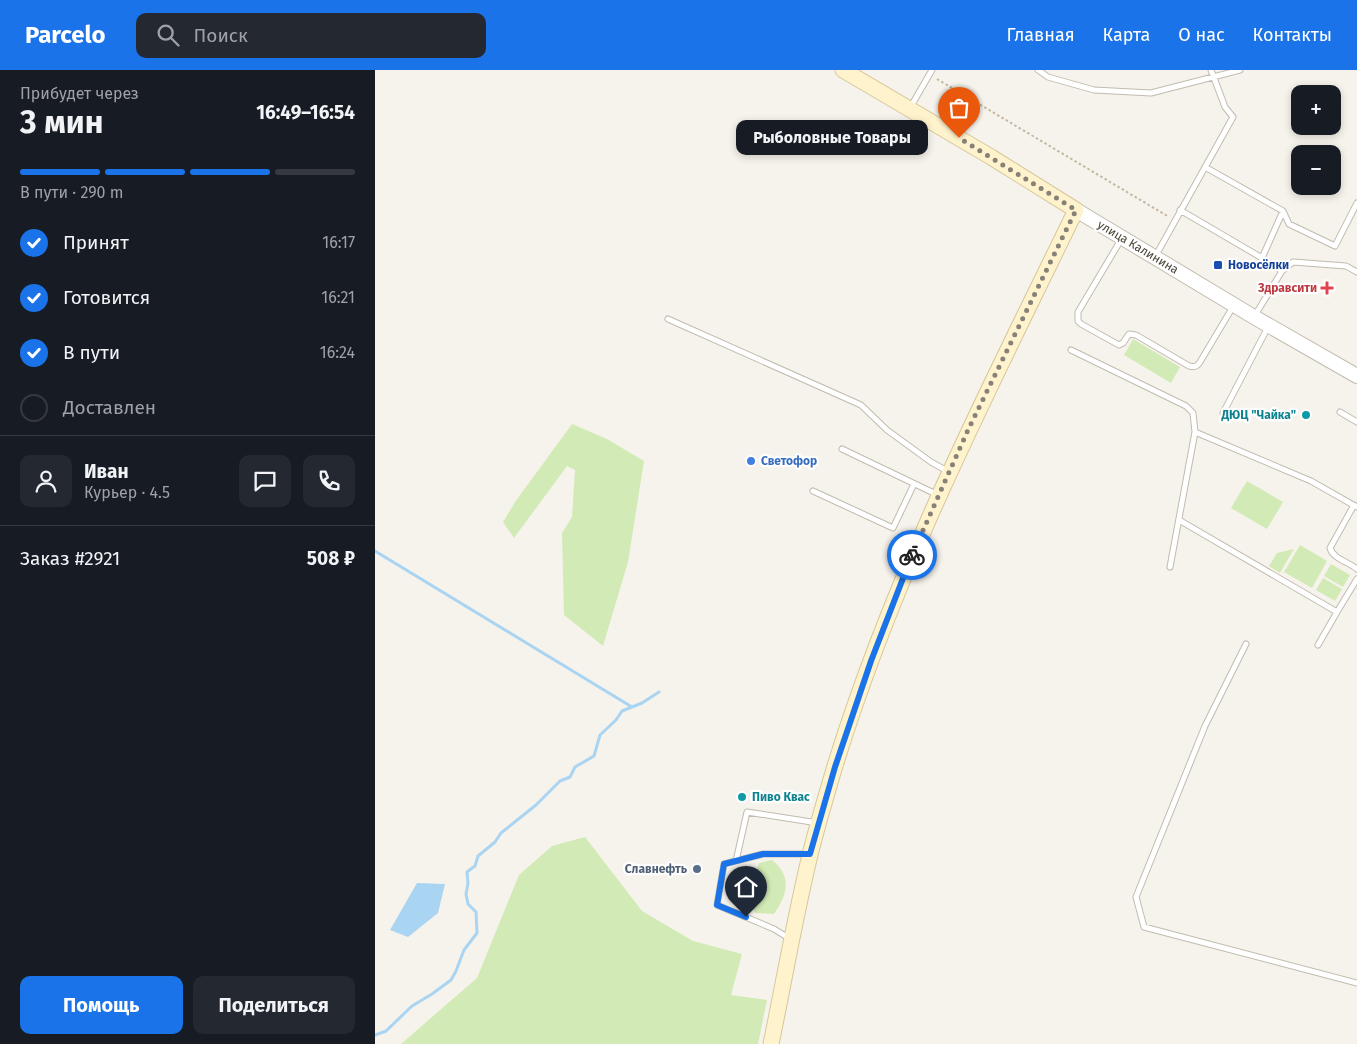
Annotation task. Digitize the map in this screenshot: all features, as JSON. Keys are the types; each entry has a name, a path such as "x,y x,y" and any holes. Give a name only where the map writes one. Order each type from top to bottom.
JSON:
{"main road":[{"name":"улица Калинина","path":"843,70 1076,210"},
{"path":"771,1044 810,854 835,767 871,661 938,495 1076,210"}],"street":[{"name":"улица Калинина","path":"1076,210 1269,326 1357,376"}],"lane":[{"path":"1038,70 1048,77 1093,90 1151,93 1239,70"},
{"path":"1154,257 1233,117 1225,107 1211,70"},
{"path":"909,109 930,72"},
{"path":"1205,167 1283,211 1289,224 1335,246 1357,203"},
{"path":"1180,210 1282,271"},
{"path":"1261,258 1283,211"},
{"path":"1122,238 1078,312 1078,321 1081,324 1119,345 1129,334 1136,335 1193,367 1197,366 1200,362 1234,305"},
{"path":"1254,317 1282,271 1293,262 1345,266 1357,272"},
{"path":"668,319 861,405 887,430 931,462 949,472"},
{"path":"1223,413 1269,326"},
{"path":"1071,350 1186,406 1193,413 1195,432 1170,567"},
{"path":"1340,412 1357,422"},
{"path":"1195,432 1311,481 1355,506 1330,548 1335,556 1357,569"},
{"path":"842,449 938,495"},
{"path":"813,491 893,528 914,484"},
{"path":"1179,520 1337,612"},
{"path":"1318,645 1357,579"},
{"path":"1247,644 1205,726 1136,897 1144,926 1357,983"},
{"path":"736,861 747,812 819,823"},
{"path":"792,940 774,928 717,905 724,864 763,854 810,854"}],"path":[{"path":"930,72 1175,220"}],"green space":[{"path":"1133,339 1180,367 1171,383 1124,355"},
{"path":"572,424 607,439 644,461 628,562 603,646 564,615 562,533 572,517 575,470 567,466 514,538 503,522 515,502"},
{"path":"1247,481 1283,502 1267,529 1231,508"},
{"path":"1300,545 1327,561 1312,588 1284,572"},
{"path":"1294,549 1280,573 1269,566 1277,553"},
{"path":"1331,564 1350,575 1343,587 1324,576"},
{"path":"1323,578 1342,589 1335,601 1316,590"},
{"path":"585,837 642,911 693,941 742,954 731,995 767,1000 758,1044 401,1044 477,978 519,875 552,846"},
{"path":"772,860 783,873 786,886 785,893 774,914 755,913 751,894 759,863"}],"water":[{"path":"417,883 445,884 438,913 408,937 390,930"}],"waterway":[{"path":"375,551 632,707"},
{"path":"375,1035 386,1031 412,1006 451,980 464,950 477,933 476,912 468,904 466,894 467,872 475,866 478,856 495,842 501,833 536,805 560,781 570,777 575,767 594,756 600,735 616,720 622,711 642,703 659,692"}],"way so far":[{"path":"912,555 968,430 1076,210 959,138"}],"place":[{"name":"Рыболовные Товары","path":"959,138"},
{"name":"Новосёлки","path":"1218,265"},
{"name":"Здравсити","path":"1327,288"},
{"name":"ДЮЦ \"Чайка\"","path":"1306,415"},
{"name":"Светофор","path":"751,461"},
{"name":"Пиво Квас","path":"742,797"},
{"name":"Славнефть","path":"697,869"}],"route":[{"path":"746,917 717,905 724,864 763,854 810,854 835,767 871,661 912,555"}]}
